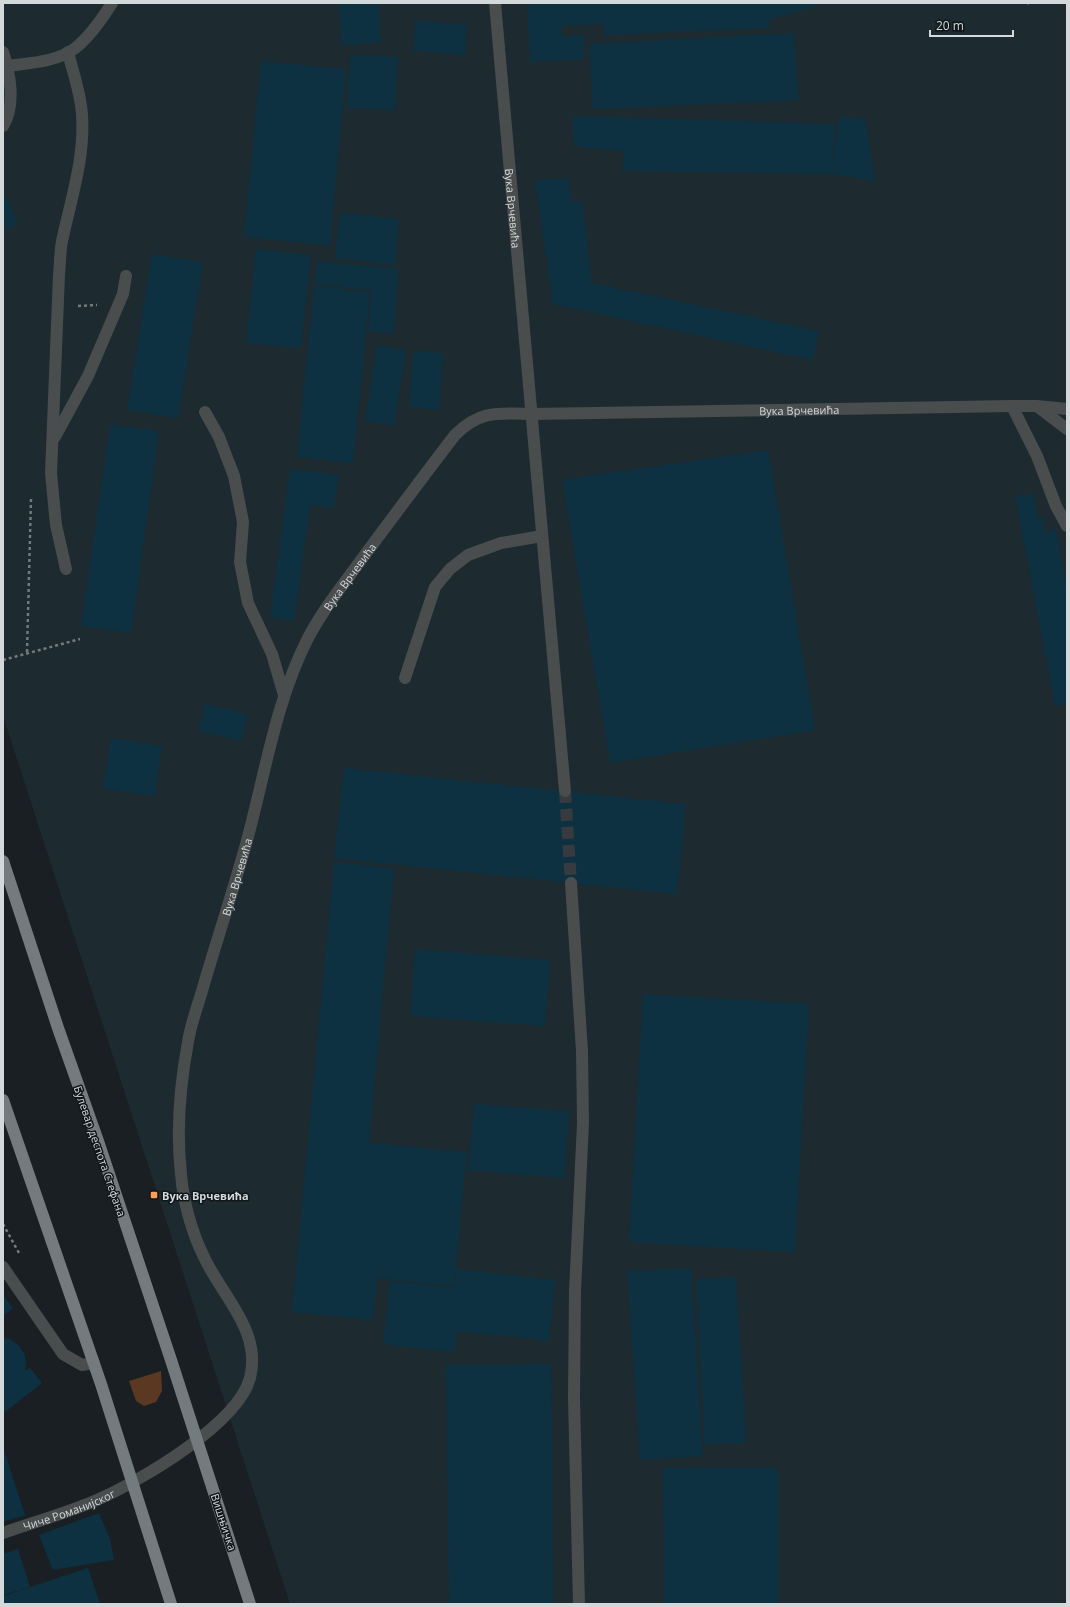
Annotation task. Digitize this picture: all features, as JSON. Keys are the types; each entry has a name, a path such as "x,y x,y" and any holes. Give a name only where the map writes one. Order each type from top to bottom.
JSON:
{"main road":[{"name":"Булевар деспота Стефана","path":"3,862 198,1441"},
{"path":"3,1100 94,1363 172,1604"},
{"name":"Вишњичка","path":"198,1441 250,1604"}],"street":[{"path":"8,66 45,60 74,49 85,39 103,18 112,3"},
{"name":"Вука Врчевића","path":"495,3 532,414"},
{"path":"3,52 8,66 11,84 8,111 3,126"},
{"path":"66,569 56,525 53,499 52,443 57,304 62,243 80,166 82,140 82,114 80,98 68,52"},
{"path":"52,443 88,376 123,294 126,276"},
{"path":"1012,406 1037,456 1056,506 1067,526"},
{"name":"Вука Врчевића","path":"133,1482 198,1441 226,1415 243,1395 250,1376 252,1358 249,1337 242,1319 221,1288 205,1260 195,1238 181,1175 178,1112 188,1039 246,843 272,737 289,681 308,638 331,600 455,435 465,424 476,418 491,414 1012,406 1037,406 1067,409"},
{"path":"1037,406 1067,429"},
{"path":"205,412 219,437 234,476 243,522 240,562 248,603 272,654 285,696"},
{"path":"532,414 565,791"},
{"path":"405,678 434,587 450,568 468,555 501,542 542,536"},
{"path":"571,883 582,1051 583,1123 575,1322 574,1398 579,1604"},
{"path":"3,1267 63,1354 82,1365 94,1363"},
{"name":"Чиче Романијског","path":"3,1533 96,1500 133,1482"}],"path":[{"path":"57,304 85,306 119,303"},
{"path":"27,652 31,497"},
{"path":"3,660 27,652 80,639"}],"shaded area":[{"path":"3,3 1067,3 1067,1604 290,1604 3,716"},
{"path":"161,1371 162,1391 156,1402 144,1406 136,1401 129,1381"}],"building":[{"path":"338,3 378,3 381,42 342,46"},
{"path":"527,3 817,3 817,6 768,20 770,28 604,35 603,24 561,26 562,36 583,35 584,59 530,62"},
{"path":"416,20 467,25 465,55 413,50"},
{"path":"793,33 799,100 593,109 589,44"},
{"path":"350,55 398,57 395,110 347,108"},
{"path":"261,61 346,69 330,245 244,237"},
{"path":"572,116 835,124 832,168 839,117 865,118 875,181 831,174 623,171 624,151 574,146"},
{"path":"569,178 571,201 582,201 592,283 819,331 813,360 553,304 535,180"},
{"path":"6,196 18,224 3,230 3,197"},
{"path":"340,213 399,219 395,265 335,258"},
{"path":"256,249 311,255 301,348 246,343"},
{"path":"152,254 203,262 178,418 127,410"},
{"path":"317,261 399,269 393,334 368,331 372,290 315,284"},
{"path":"314,286 370,292 353,463 297,457"},
{"path":"377,345 406,350 394,426 365,421"},
{"path":"413,351 443,353 439,410 409,407"},
{"path":"110,425 159,431 131,633 81,626"},
{"path":"768,450 815,730 610,763 562,480"},
{"path":"290,469 339,475 334,508 310,505 294,621 270,617"},
{"path":"1033,493 1037,517 1042,516 1044,532 1056,529 1067,591 1067,704 1055,706 1015,496"},
{"path":"205,704 247,714 241,741 199,731"},
{"path":"111,738 162,746 155,796 103,789"},
{"path":"344,768 686,804 677,894 334,858"},
{"path":"334,862 394,868 369,1143 467,1152 454,1286 377,1278 373,1320 292,1312"},
{"path":"415,949 550,960 545,1026 410,1016"},
{"path":"643,994 809,1004 795,1252 629,1242"},
{"path":"474,1104 569,1111 564,1178 468,1170"},
{"path":"691,1268 703,1456 640,1460 627,1271"},
{"path":"456,1269 555,1280 549,1341 457,1331 454,1352 383,1344 390,1281 455,1288"},
{"path":"736,1277 746,1442 705,1445 696,1279"},
{"path":"3,1295 13,1308 3,1316"},
{"path":"3,1338 10,1339 19,1346 25,1355 25,1371 30,1368 42,1383 5,1412 3,1409"},
{"path":"551,1364 553,1604 449,1604 446,1365"},
{"path":"3,1447 25,1515 3,1522"},
{"path":"663,1468 778,1468 778,1604 664,1604"},
{"path":"99,1513 110,1539 114,1560 53,1570 39,1535"},
{"path":"18,1549 30,1587 3,1595 3,1554"},
{"path":"88,1568 100,1604 3,1604 3,1596"}],"tunnel":[{"path":"565,791 571,883"}],"place":[{"name":"Вука Врчевића","path":"154,1195"}]}
